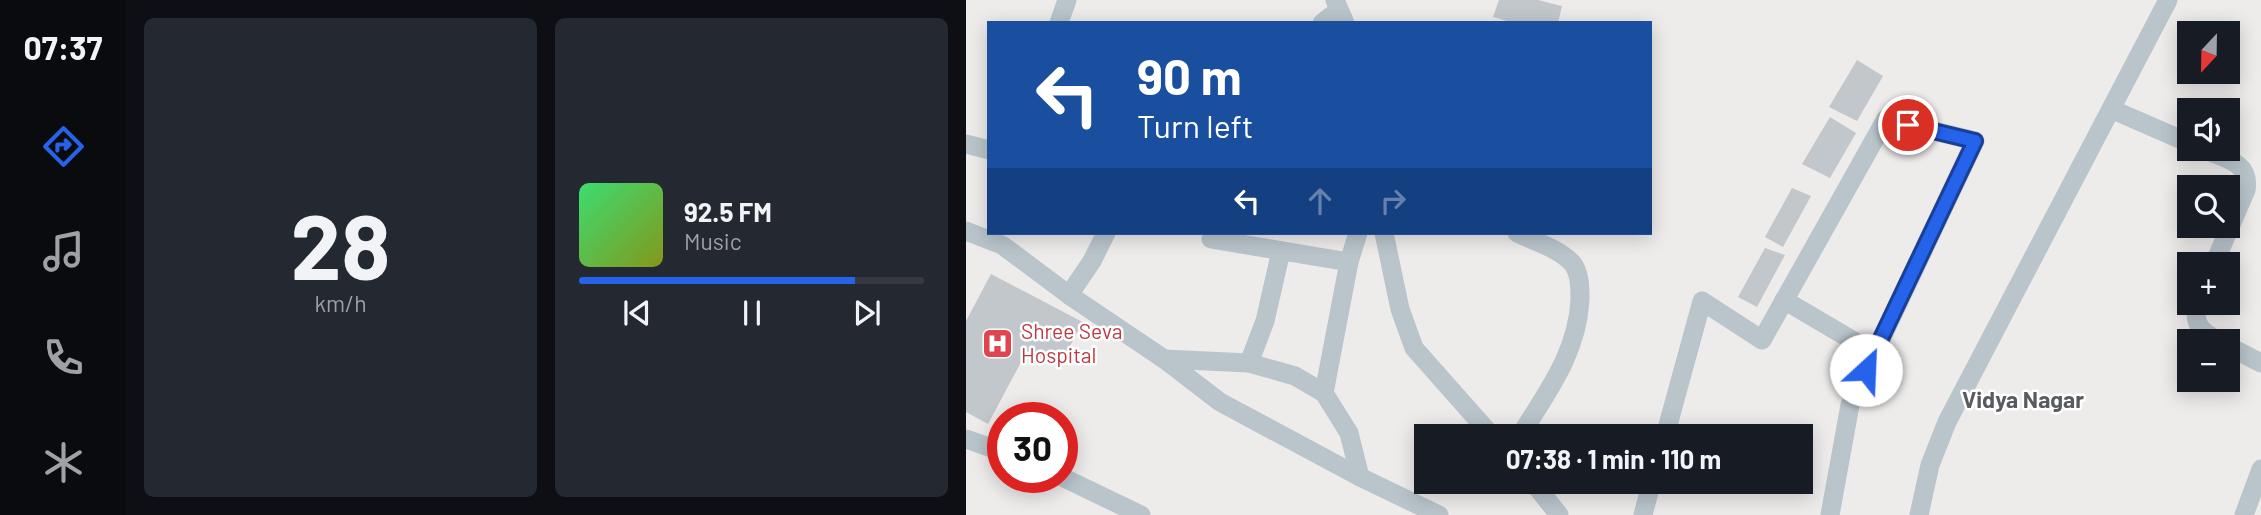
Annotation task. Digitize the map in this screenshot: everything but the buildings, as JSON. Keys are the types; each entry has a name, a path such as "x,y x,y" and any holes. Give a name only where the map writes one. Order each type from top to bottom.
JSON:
{"street":[{"path":"1060,21 1067,0"},
{"path":"1919,515 1930,465 1947,422 2168,0"},
{"path":"1325,21 1340,11"},
{"path":"2111,108 2177,138"},
{"path":"1668,424 1702,302 1762,340 1886,119 1975,141 1850,405 1830,515"},
{"path":"966,144 987,149"},
{"path":"2219,252 2246,190 2248,179 2246,173 2232,161"},
{"path":"966,231 1002,245 1069,295 1164,359 1220,402 1360,477 1439,515"},
{"path":"1069,295 1092,261 1105,235"},
{"path":"1324,393 1349,262 1357,235"},
{"path":"1384,235 1400,309 1414,348 1481,424"},
{"path":"1521,235 1560,254 1574,265 1580,285 1579,317 1574,341 1556,378 1527,424"},
{"path":"1211,239 1349,262"},
{"path":"1249,363 1265,321 1280,251"},
{"path":"1784,300 1874,353"},
{"path":"2240,352 2261,363"},
{"path":"1164,359 1249,363 1295,376 1324,393 1349,433 1360,477"},
{"path":"966,439 987,446"},
{"path":"2244,515 2261,469"},
{"path":"1078,485 1141,515"},
{"path":"1542,494 1559,515"},
{"path":"1643,515 1649,494"}],"place":[{"name":"Shree Seva Hospital","path":"998,344"}],"district":[{"name":"Vidya Nagar","path":"2023,400"}],"route":[{"path":"1866,370 1975,141 1908,125"}]}
